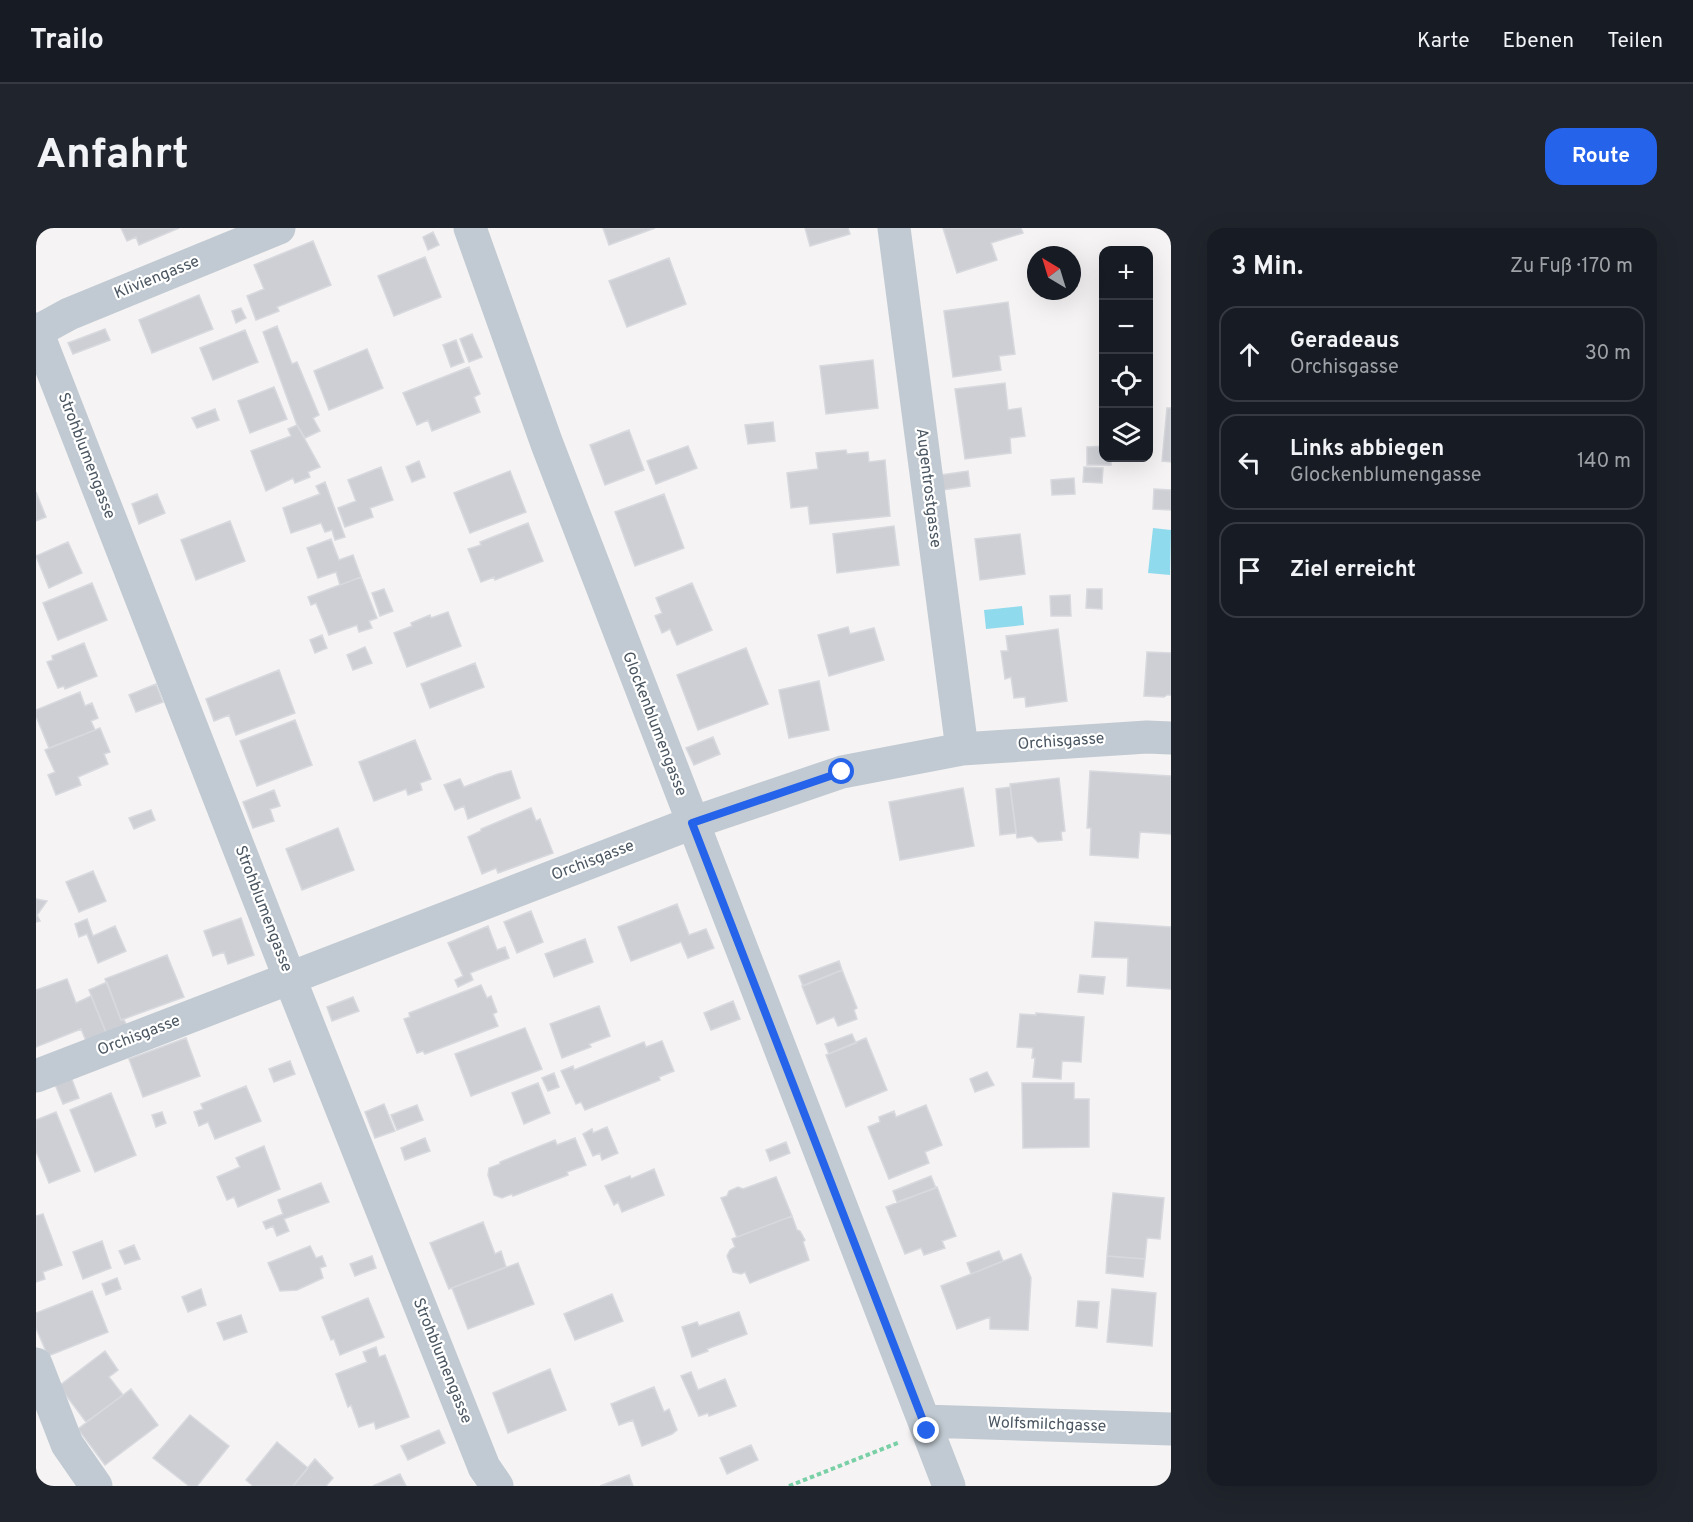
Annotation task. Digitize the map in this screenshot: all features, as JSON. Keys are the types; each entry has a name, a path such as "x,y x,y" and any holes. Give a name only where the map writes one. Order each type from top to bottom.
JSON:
{"street":[{"name":"Kliviengasse","path":"36,330 69,314 279,228"},
{"name":"Glockenblumengasse","path":"470,228 547,444 949,1486"},
{"name":"Augentrostgasse","path":"894,228 962,749"},
{"name":"Strohblumengasse","path":"36,330 484,1467 497,1486"},
{"name":"Orchisgasse","path":"36,1076 692,823 842,772 962,749 1147,737 1171,738"},
{"path":"36,1364 67,1444 96,1486"},
{"name":"Wolfsmilchgasse","path":"926,1426 1171,1429"}],"path":[{"path":"789,1486 926,1426"}],"water":[{"path":"1153,528 1171,530 1170,575 1148,573"},
{"path":"1022,606 1024,625 986,629 984,610"}],"building":[{"path":"121,228 179,228 139,245 136,237 127,241"},
{"path":"603,228 655,228 609,245"},
{"path":"805,228 848,228 850,234 810,246"},
{"path":"943,228 1021,228 1023,233 991,243 997,260 957,273"},
{"path":"433,232 439,245 428,250 423,237"},
{"path":"313,241 331,285 277,307 279,311 256,320 247,296 264,289 254,265"},
{"path":"425,257 441,297 394,316 378,276"},
{"path":"669,258 686,304 627,327 609,281"},
{"path":"199,295 213,329 152,353 139,320"},
{"path":"1008,302 1015,354 999,356 1001,370 953,377 944,311"},
{"path":"241,308 246,318 236,323 232,311"},
{"path":"277,326 292,364 297,362 319,415 313,418 320,431 305,438 297,425 263,332"},
{"path":"105,329 110,340 73,354 68,343"},
{"path":"245,330 258,362 213,380 200,348"},
{"path":"472,334 482,357 469,362 460,339"},
{"path":"456,340 464,362 451,367 443,345"},
{"path":"367,349 383,388 329,410 314,371"},
{"path":"873,360 878,408 826,414 820,366"},
{"path":"469,367 480,394 474,397 480,412 432,431 428,420 417,425 403,393"},
{"path":"1005,383 1008,410 1021,408 1025,436 1010,438 1011,453 965,459 955,389"},
{"path":"274,387 287,419 250,433 238,401"},
{"path":"1167,408 1171,408 1171,462 1162,461"},
{"path":"215,409 219,420 197,428 192,418"},
{"path":"773,422 775,441 748,444 745,425"},
{"path":"297,425 320,467 308,472 310,477 295,483 293,478 266,491 251,451 291,436 288,429"},
{"path":"629,430 644,470 605,485 590,445"},
{"path":"688,446 697,468 656,484 647,461"},
{"path":"1099,446 1099,462 1111,462 1111,465 1087,465 1087,447"},
{"path":"846,450 847,454 868,452 869,462 885,460 890,516 810,524 808,506 791,508 787,473 818,469 816,453"},
{"path":"419,461 425,477 412,482 406,467"},
{"path":"381,467 393,500 370,508 373,517 345,527 338,508 356,501 348,480"},
{"path":"1084,467 1103,468 1102,483 1083,482"},
{"path":"510,471 526,512 470,533 454,493"},
{"path":"968,471 970,486 943,490 941,475"},
{"path":"1074,478 1075,494 1052,495 1051,480"},
{"path":"325,482 345,537 335,540 332,530 325,532 321,523 291,533 283,508 320,494 316,486"},
{"path":"1154,489 1171,490 1171,510 1153,509"},
{"path":"36,492 46,517 36,521"},
{"path":"157,494 165,513 139,524 132,504"},
{"path":"664,494 684,548 635,566 615,512"},
{"path":"230,521 245,561 196,580 181,540"},
{"path":"528,523 543,561 495,580 494,577 481,582 468,549"},
{"path":"894,526 899,565 837,573 833,534"},
{"path":"1020,534 1025,574 980,580 975,539"},
{"path":"331,539 339,560 353,555 361,577 340,585 336,572 318,578 307,548"},
{"path":"68,542 82,573 49,588 36,556"},
{"path":"361,577 377,618 369,621 372,628 359,632 357,625 329,635 316,603 311,605 308,597"},
{"path":"92,583 107,620 58,640 43,603"},
{"path":"692,583 712,630 677,645 670,629 662,633 655,616 662,613 656,598"},
{"path":"384,589 393,611 380,616 372,593"},
{"path":"1087,589 1102,589 1102,609 1086,608"},
{"path":"1070,595 1071,616 1051,616 1050,596"},
{"path":"448,612 461,646 407,667 394,633 430,615 431,618"},
{"path":"848,627 850,634 874,628 884,660 829,676 818,635"},
{"path":"1058,629 1067,701 1026,707 1025,697 1014,698 1011,677 1005,679 1001,651 1008,651 1006,636"},
{"path":"322,635 327,648 315,653 310,640"},
{"path":"84,643 97,676 65,689 64,686 58,688 47,662 53,660 52,656"},
{"path":"365,647 372,663 353,670 347,655"},
{"path":"746,648 768,704 698,730 677,675"},
{"path":"1147,652 1171,653 1171,695 1144,696"},
{"path":"475,663 484,687 430,708 421,684"},
{"path":"279,670 295,713 236,735 229,715 214,721 206,699"},
{"path":"819,681 829,730 789,738 779,690"},
{"path":"156,684 163,702 136,712 129,695"},
{"path":"80,692 85,706 92,703 98,718 91,721 95,730 49,748 36,716 36,710"},
{"path":"295,720 312,765 257,786 240,741"},
{"path":"100,728 110,752 104,754 108,764 78,777 81,785 56,795 48,775 55,772 45,750"},
{"path":"713,737 720,754 694,765 686,748"},
{"path":"415,740 431,779 420,783 422,790 408,795 406,789 374,801 359,762"},
{"path":"511,771 520,798 468,819 464,806 455,810 444,785 460,779 464,787"},
{"path":"1090,771 1171,776 1171,834 1140,832 1138,858 1090,855 1091,828 1087,828"},
{"path":"1059,778 1065,831 1061,832 1062,840 1038,842 1032,836 1017,838 1010,784"},
{"path":"1010,787 1016,833 1000,835 996,789"},
{"path":"963,788 974,846 900,860 889,802"},
{"path":"274,790 280,806 270,809 274,821 253,828 243,802"},
{"path":"531,808 536,821 540,819 553,853 498,873 496,868 482,874 468,837 481,829"},
{"path":"151,810 155,820 134,829 129,818"},
{"path":"338,828 354,870 302,890 286,849"},
{"path":"93,871 106,901 79,912 66,882"},
{"path":"36,899 47,901 37,915 40,921 36,922"},
{"path":"677,904 689,935 706,929 714,948 688,958 681,942 631,961 618,927"},
{"path":"531,911 543,942 517,953 504,922"},
{"path":"241,918 254,955 228,964 224,952 213,956 204,931"},
{"path":"87,919 93,936 115,926 126,951 98,963 87,934 79,937 75,924"},
{"path":"1095,922 1171,927 1171,989 1127,986 1128,958 1092,957"},
{"path":"488,926 497,950 505,947 509,958 470,973 473,980 458,987 455,980 463,976 448,943"},
{"path":"585,939 593,962 554,977 545,954"},
{"path":"167,955 184,997 121,1020 105,979"},
{"path":"839,961 842,970 803,986 799,976"},
{"path":"842,970 857,1008 854,1010 857,1019 838,1026 834,1017 817,1024 802,986"},
{"path":"1080,975 1105,977 1103,994 1078,992"},
{"path":"67,979 76,1003 91,996 107,1035 87,1043 81,1029 36,1047 36,990"},
{"path":"107,982 121,1020 124,1020 128,1028 107,1035 89,990"},
{"path":"481,985 487,998 491,996 497,1012 493,1014 498,1026 425,1054 423,1051 417,1053 404,1019 410,1017 409,1013"},
{"path":"353,997 359,1011 332,1021 327,1007"},
{"path":"733,1001 740,1019 711,1030 704,1013"},
{"path":"599,1006 610,1036 589,1044 591,1047 562,1058 550,1024"},
{"path":"1036,1013 1084,1017 1081,1062 1062,1061 1061,1079 1033,1077 1035,1058 1032,1058 1033,1048 1017,1047 1020,1014 1036,1015"},
{"path":"525,1028 542,1069 471,1096 455,1054"},
{"path":"852,1034 856,1043 829,1054 825,1044"},
{"path":"186,1038 200,1076 143,1097 129,1059"},
{"path":"866,1038 887,1090 846,1107 826,1055"},
{"path":"662,1041 674,1071 659,1077 660,1080 585,1110 581,1102 576,1104 561,1071 573,1066 574,1070 644,1042 646,1047"},
{"path":"290,1061 295,1074 274,1082 269,1069"},
{"path":"987,1072 994,1085 975,1092 970,1079"},
{"path":"554,1073 559,1087 548,1091 542,1078"},
{"path":"71,1077 79,1098 63,1104 54,1082"},
{"path":"538,1083 550,1113 524,1124 512,1093"},
{"path":"1022,1083 1074,1083 1074,1099 1089,1099 1089,1147 1023,1148"},
{"path":"246,1086 261,1121 215,1139 208,1122 199,1126 194,1112 203,1109 201,1104"},
{"path":"111,1093 136,1155 95,1172 70,1110"},
{"path":"384,1104 395,1131 375,1138 365,1112"},
{"path":"417,1105 423,1120 397,1130 391,1115"},
{"path":"926,1105 942,1145 925,1152 929,1163 889,1179 868,1127 880,1122 879,1117 894,1111 896,1117"},
{"path":"56,1112 80,1171 49,1183 36,1151 36,1120"},
{"path":"162,1112 166,1123 156,1127 152,1115"},
{"path":"607,1127 618,1153 602,1160 600,1153 593,1156 583,1134 592,1129 593,1133"},
{"path":"425,1138 430,1151 405,1160 401,1148"},
{"path":"575,1138 586,1165 567,1172 568,1175 513,1196 512,1194 502,1198 494,1195 488,1175 489,1168 555,1140 557,1145"},
{"path":"786,1142 790,1153 770,1161 766,1150"},
{"path":"264,1146 280,1189 238,1207 234,1197 227,1200 217,1177 240,1167 236,1158"},
{"path":"654,1169 664,1195 622,1212 618,1202 614,1205 605,1186 630,1176 631,1179"},
{"path":"931,1176 936,1188 897,1202 893,1191"},
{"path":"776,1177 792,1216 737,1237 721,1198 738,1187 743,1189"},
{"path":"321,1183 329,1202 284,1219 289,1231 277,1236 273,1226 266,1229 263,1222 283,1214 278,1200"},
{"path":"937,1187 956,1236 942,1241 945,1248 924,1255 921,1248 905,1254 886,1207"},
{"path":"1113,1193 1164,1198 1160,1239 1147,1238 1145,1259 1107,1256"},
{"path":"43,1214 62,1265 43,1272 45,1279 36,1282 36,1216"},
{"path":"792,1216 797,1230 805,1240 803,1242 809,1260 750,1283 745,1272 741,1274 733,1272 727,1256 735,1247 732,1239"},
{"path":"483,1222 495,1254 501,1251 506,1267 449,1289 430,1243"},
{"path":"102,1241 111,1268 83,1279 73,1252"},
{"path":"134,1245 140,1259 125,1264 119,1251"},
{"path":"310,1246 316,1258 322,1256 326,1266 320,1268 323,1278 297,1290 280,1291 268,1263"},
{"path":"999,1251 1003,1261 971,1274 967,1263"},
{"path":"1021,1254 1031,1278 1028,1330 990,1329 990,1317 957,1329 941,1286"},
{"path":"372,1256 376,1268 355,1276 350,1264"},
{"path":"1107,1256 1145,1259 1143,1277 1106,1273"},
{"path":"518,1263 534,1304 468,1329 452,1288"},
{"path":"117,1278 121,1289 106,1295 102,1284"},
{"path":"201,1289 206,1305 188,1312 182,1297"},
{"path":"1112,1289 1156,1293 1152,1346 1107,1342"},
{"path":"92,1291 108,1332 48,1356 36,1328 36,1313"},
{"path":"612,1294 623,1321 575,1340 564,1314"},
{"path":"368,1298 384,1337 340,1355 322,1317"},
{"path":"1078,1301 1099,1302 1097,1328 1076,1326"},
{"path":"739,1312 747,1334 692,1357 682,1327 697,1322 699,1326"},
{"path":"241,1315 247,1332 224,1340 217,1323"},
{"path":"376,1347 379,1357 385,1355 409,1417 376,1429 374,1422 359,1427 351,1405 348,1407 336,1374 367,1362 363,1352"},
{"path":"105,1351 118,1370 109,1377 123,1395 86,1422 59,1386"},
{"path":"550,1369 566,1410 508,1433 493,1393"},
{"path":"691,1372 698,1390 725,1379 736,1406 709,1416 708,1413 699,1416 681,1376"},
{"path":"654,1387 664,1412 669,1409 677,1430 642,1446 633,1420 619,1425 611,1404"},
{"path":"131,1389 158,1425 105,1465 78,1429"},
{"path":"190,1415 229,1446 197,1486 189,1486 153,1458"},
{"path":"439,1430 445,1443 408,1460 401,1446"},
{"path":"277,1442 308,1468 293,1486 253,1486 246,1480"},
{"path":"751,1445 758,1460 727,1474 720,1458"},
{"path":"315,1459 333,1478 326,1486 293,1486"},
{"path":"400,1474 406,1486 373,1486"},
{"path":"629,1475 633,1486 600,1486"}],"route":[{"path":"842,772 692,823 927,1431"}]}
